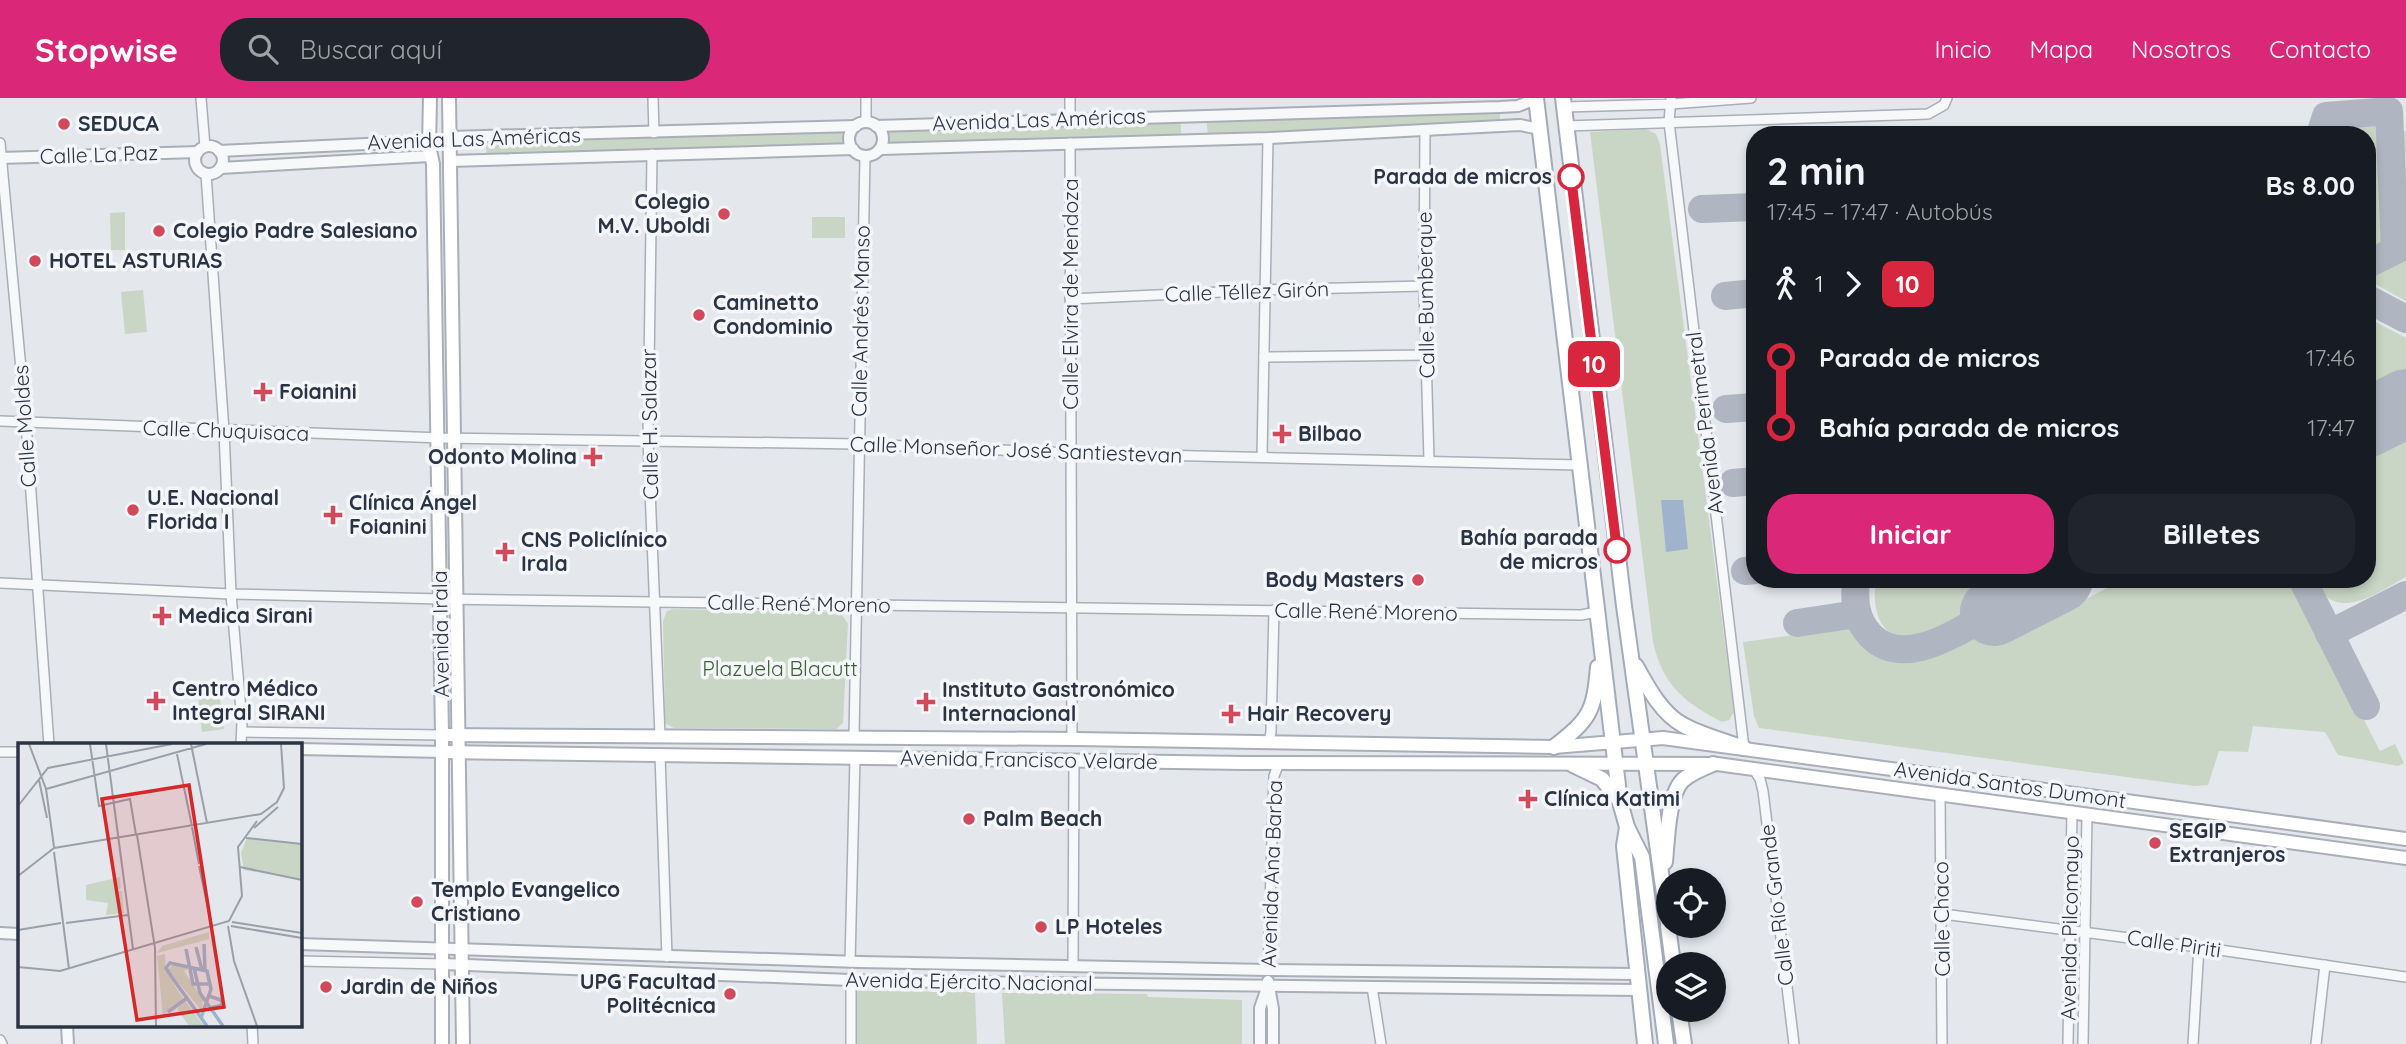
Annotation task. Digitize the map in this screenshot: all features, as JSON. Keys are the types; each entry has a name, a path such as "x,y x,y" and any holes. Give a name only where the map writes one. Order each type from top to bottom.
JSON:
{"main road":[{"name":"Avenida Irala","path":"430,98 443,735 442,1044"},
{"name":"Avenida Irala","path":"449,98 463,1044"},
{"path":"1536,99 1620,802 1627,827 1642,857 1666,1044"},
{"path":"1564,102 1631,657 1660,868"},
{"name":"Avenida Las Américas","path":"430,141 450,137"},
{"path":"1554,747 1578,728 1589,714 1595,697 1600,637"},
{"path":"1631,657 1645,682 1670,715 1683,725 1744,748"},
{"name":"Avenida Francisco Velarde","path":"443,735 1073,738 1554,747 1613,740"},
{"path":"659,736 669,745 660,754"},
{"path":"854,737 865,747 855,757"},
{"path":"1073,738 1083,743 1085,751 1075,761"},
{"name":"Avenida Santos Dumont","path":"1613,740 1663,738 1744,748 2406,839"},
{"path":"1244,763 1258,757 1269,741"},
{"path":"1282,763 1287,750 1311,743"},
{"name":"Avenida Francisco Velarde","path":"443,752 1244,763 1616,764"},
{"name":"Avenida Santos Dumont","path":"1616,764 1713,764 1753,768 2406,858"},
{"path":"1664,868 1676,790 1682,780 1713,764"},
{"path":"1573,765 1602,779 1620,802"},
{"path":"1627,827 1624,846 1645,1044"},
{"path":"1681,1022 1684,1044"}],"street":[{"path":"201,98 202,149 195,159 197,167 206,174 214,173 220,168 223,159 213,147 202,149"},
{"path":"653,98 654,133"},
{"path":"866,98 866,124"},
{"path":"1070,98 1070,118"},
{"path":"1631,105 1640,98"},
{"path":"1564,102 1631,105 1751,98"},
{"path":"1566,126 1928,114 1944,105 1947,98"},
{"name":"Avenida Las Américas","path":"450,137 1500,107 1518,106 1536,99"},
{"name":"Avenida Perimetral","path":"1671,101 1669,122 1744,748"},
{"path":"1499,126 1507,117 1500,107"},
{"path":"1193,116 1194,140"},
{"path":"866,124 883,137 880,149 865,156 853,149 849,137 866,124"},
{"name":"Avenida Las Américas","path":"880,149 1268,138 1520,125 1540,129"},
{"name":"Calle Bumberque","path":"1425,130 1424,286 1429,460"},
{"path":"485,136 478,142 477,150 485,160"},
{"path":"1262,457 1268,138"},
{"name":"Avenida Las Américas","path":"219,151 430,141"},
{"name":"Calle Moldes","path":"0,143 26,423 48,743"},
{"name":"Calle Elvira de Mendoza","path":"1070,143 1073,738"},
{"name":"Calle La Paz","path":"1,158 202,149"},
{"name":"Avenida Las Américas","path":"450,160 853,149"},
{"name":"Calle H. Salazar","path":"652,154 648,440 659,736"},
{"name":"Avenida Las Américas","path":"220,168 430,156"},
{"name":"Calle Andrés Manso","path":"854,737 865,156"},
{"path":"206,174 242,743"},
{"name":"Calle Téllez Girón","path":"1070,299 1424,286"},
{"path":"1264,357 1428,355"},
{"name":"Calle Chuquisaca","path":"0,421 453,439"},
{"name":"Calle Monseñor José Santiestevan","path":"453,439 858,444 1072,453 1580,465"},
{"name":"Calle René Moreno","path":"0,583 231,594 440,599 1581,615 1597,612"},
{"path":"1269,741 1274,610"},
{"path":"242,732 443,735"},
{"path":"301,749 443,752"},
{"path":"0,752 18,752"},
{"path":"660,754 666,957 677,966 674,974"},
{"path":"852,980 843,971 852,962 855,757"},
{"path":"1073,984 1065,975 1073,966 1075,761"},
{"name":"Avenida Ana Barba","path":"1273,1044 1273,1009 1268,970 1274,778 1282,763"},
{"name":"Calle Río Grande","path":"1753,768 1763,792 1794,1044"},
{"name":"Calle Chaco","path":"1940,794 1942,1044"},
{"name":"Avenida Pilcomayo","path":"2068,1044 2072,811"},
{"name":"Avenida Pilcomayo","path":"2083,1044 2087,814"},
{"name":"Calle Piriti","path":"1942,914 2406,977"},
{"path":"0,933 18,934"},
{"name":"Avenida Ejército Nacional","path":"301,944 852,962 1637,974"},
{"path":"2193,1044 2199,947"},
{"path":"657,973 654,965 666,957"},
{"name":"Avenida Ejército Nacional","path":"301,961 852,980 1638,990"},
{"path":"851,1044 852,980 861,971 852,962"},
{"path":"2316,1044 2325,965"},
{"name":"Avenida Ana Barba","path":"1260,1044 1260,1008 1268,985"},
{"path":"1372,987 1381,1044"},
{"path":"67,1026 68,1044"},
{"path":"253,1026 253,1044"}],"green space":[{"path":"1500,110 1500,123 1208,134 1206,118"},
{"path":"2383,117 2386,235 2381,247 2376,248 2376,126 2338,126 2340,120"},
{"path":"1181,119 1181,137 884,146 885,128"},
{"path":"845,128 846,146 487,157 485,139"},
{"path":"1646,129 1656,134 1660,144 1734,712 1729,720 1722,722 1686,700 1677,691 1663,670 1653,642 1590,132"},
{"path":"2406,131 2406,226 2402,226 2398,219 2397,138"},
{"path":"125,212 125,250 111,250 110,213"},
{"path":"812,217 845,217 845,238 812,238"},
{"path":"2406,254 2406,301 2376,284 2376,269"},
{"path":"143,290 147,332 125,334 121,292"},
{"path":"2376,322 2406,338 2404,377 2376,391"},
{"path":"2406,435 2406,577 2365,599 2343,603 2333,601 2320,588 2376,588 2376,451"},
{"path":"1975,588 1984,604 1935,630 1906,638 1896,636 1881,622 1877,613 1875,590"},
{"path":"2107,588 2297,588 2380,751 2395,744 2404,763 2398,766 2338,755 2325,732 2253,726 2248,752 2219,751 2208,785 2194,786 1759,728 1754,716 1743,642 1837,629 1847,623 1862,644 1878,656 1897,661 1936,655 1996,628 2004,642"},
{"name":"Plazuela Blacutt","path":"667,611 840,612 848,624 843,723 836,729 674,728 665,723 663,621"},
{"path":"219,693 224,729 202,732 198,696"},
{"path":"857,991 975,992 977,1044 857,1044"},
{"path":"1002,993 1147,994 1148,997 1242,1000 1242,1044 1005,1044"}],"water":[{"path":"1661,500 1683,500 1688,549 1666,552"}],"taxiway":[{"path":"2323,126 2326,116 2389,111 2395,250"},
{"path":"1702,209 1746,207"},
{"path":"2376,260 2406,245"},
{"path":"1725,296 1746,294"},
{"path":"2376,303 2406,319"},
{"path":"1726,409 1746,408"},
{"path":"1733,483 1746,482"},
{"path":"1855,588 1857,609 1865,629 1884,645 1899,649 1932,644 1994,612"},
{"path":"2307,588 2366,706"},
{"path":"2329,634 2406,595"},
{"path":"1797,623 1857,614"}],"runway":[{"path":"2376,419 2406,403"},
{"path":"1994,612 2041,588"}],"bus line":[{"name":"10","path":"1571,177 1617,550"}],"place":[{"name":"SEDUCA","path":"64,124"},
{"name":"Parada de micros","path":"1571,177"},
{"name":"Colegio M.V. Uboldi","path":"724,214"},
{"name":"Colegio Padre Salesiano","path":"159,231"},
{"name":"HOTEL ASTURIAS","path":"35,261"},
{"name":"Caminetto Condominio","path":"699,315"},
{"name":"Foianini","path":"263,392"},
{"name":"Bilbao","path":"1282,434"},
{"name":"Odonto Molina","path":"593,457"},
{"name":"U.E. Nacional Florida I","path":"133,510"},
{"name":"Clínica Ángel Foianini","path":"333,515"},
{"name":"Bahía parada de micros","path":"1617,550"},
{"name":"CNS Policlínico Irala","path":"505,552"},
{"name":"Body Masters","path":"1418,580"},
{"name":"Medica Sirani","path":"162,616"},
{"name":"Centro Médico Integral SIRANI","path":"156,701"},
{"name":"Instituto Gastronómico Internacional","path":"926,702"},
{"name":"Hair Recovery","path":"1231,714"},
{"name":"Clínica Katimi","path":"1528,799"},
{"name":"Palm Beach","path":"969,819"},
{"name":"SEGIP Extranjeros","path":"2155,843"},
{"name":"Templo Evangelico Cristiano","path":"417,902"},
{"name":"LP Hoteles","path":"1041,927"},
{"name":"Jardin de Niños","path":"326,987"},
{"name":"UPG Facultad Politécnica","path":"730,994"}]}
